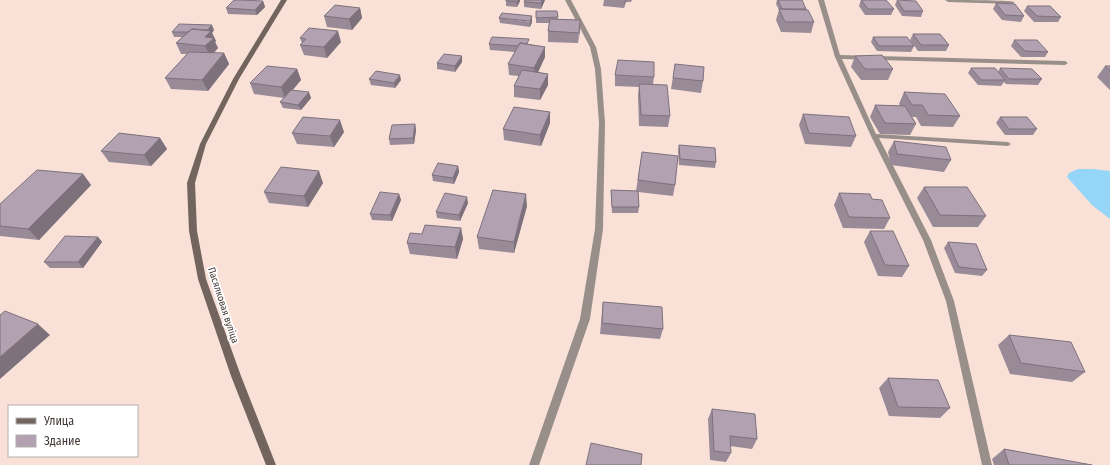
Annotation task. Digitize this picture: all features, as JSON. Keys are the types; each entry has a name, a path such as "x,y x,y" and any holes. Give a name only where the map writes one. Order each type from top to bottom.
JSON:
{"main road":[{"name":"Пасялковая вуліца","path":"271,465 236,376 202,279 193,230 191,183 203,144 236,79 284,0"}],"street":[{"path":"534,465 585,319 598,229 602,123 598,69 593,47 568,0"},
{"path":"821,0 838,57 874,136 927,240 950,301 987,465"},
{"path":"948,0 1012,2"},
{"path":"838,57 1065,63"},
{"path":"874,136 1008,144"}],"water":[{"path":"1078,169 1110,171 1110,219 1092,205 1067,177 1069,173"}],"building":[{"path":"234,0 263,1 255,10 226,8"},
{"path":"506,0 518,0 517,2"},
{"path":"525,0 542,0 541,3 524,2"},
{"path":"778,0 802,0 806,9 782,9"},
{"path":"861,0 886,0 894,9 868,9"},
{"path":"897,0 916,1 923,11 904,11"},
{"path":"996,3 1015,4 1024,16 1005,15"},
{"path":"335,5 360,8 349,19 324,16"},
{"path":"1027,6 1050,6 1061,17 1037,16"},
{"path":"779,9 808,10 814,22 785,22"},
{"path":"536,11 557,11 558,17 536,18"},
{"path":"502,13 532,16 530,21 499,18"},
{"path":"550,19 580,20 579,33 548,31"},
{"path":"179,24 212,25 207,30 192,29 188,32 172,32"},
{"path":"309,28 338,31 324,47 300,45 306,39 300,38"},
{"path":"192,29 211,31 205,37 214,38 205,46 176,43"},
{"path":"913,34 940,34 949,45 921,45"},
{"path":"492,37 529,39 527,44 520,43 518,46 489,44"},
{"path":"873,37 907,37 914,46 879,46"},
{"path":"1014,40 1037,40 1048,52 1025,51"},
{"path":"520,43 545,47 534,68 508,64"},
{"path":"189,52 224,53 202,80 165,78"},
{"path":"444,54 462,56 455,66 437,63"},
{"path":"882,55 893,69 865,69 855,56"},
{"path":"618,60 654,62 654,77 615,75"},
{"path":"675,64 704,67 703,81 673,78"},
{"path":"267,66 297,69 281,87 250,83"},
{"path":"1105,66 1110,66 1110,71"},
{"path":"971,68 995,68 1005,80 981,80"},
{"path":"1000,68 1032,69 1042,79 1009,79"},
{"path":"522,70 548,74 540,89 514,86"},
{"path":"376,71 400,75 394,83 369,79"},
{"path":"639,84 667,85 670,116 641,115"},
{"path":"291,90 309,92 298,105 280,102"},
{"path":"904,92 945,94 960,116 928,115 922,105 912,105"},
{"path":"875,105 905,106 916,124 885,123"},
{"path":"514,107 550,112 540,135 503,129"},
{"path":"803,114 849,117 856,136 809,133"},
{"path":"303,117 340,120 330,136 292,133"},
{"path":"1000,117 1027,117 1037,129 1009,129"},
{"path":"415,124 413,138 389,139 392,125"},
{"path":"119,133 160,138 144,155 101,151"},
{"path":"894,141 946,147 951,160 897,154"},
{"path":"679,145 715,148 716,162 680,159"},
{"path":"642,152 678,156 675,185 638,180"},
{"path":"438,163 458,166 453,178 432,175"},
{"path":"281,167 319,171 304,196 264,192"},
{"path":"37,170 83,174 28,229 0,226 0,204"},
{"path":"924,187 967,187 986,216 940,215"},
{"path":"493,190 526,194 514,242 477,237"},
{"path":"611,190 638,191 639,207 612,207"},
{"path":"380,192 399,194 390,215 370,214"},
{"path":"445,193 467,197 459,215 436,212"},
{"path":"839,193 870,194 872,199 882,200 890,218 849,217"},
{"path":"425,225 461,228 455,247 407,243 410,233 422,234"},
{"path":"870,231 893,231 909,266 885,265"},
{"path":"65,236 98,237 78,262 44,262"},
{"path":"948,242 976,244 987,270 959,267"},
{"path":"603,302 662,307 663,329 602,323"},
{"path":"5,311 38,324 0,357 0,315"},
{"path":"1009,335 1071,342 1085,372 1021,363"},
{"path":"888,378 938,380 950,408 898,407"},
{"path":"712,409 755,414 757,439 730,436 731,453 714,451"},
{"path":"591,443 642,454 641,465 586,465"},
{"path":"1004,449 1092,465 1009,465"}]}
